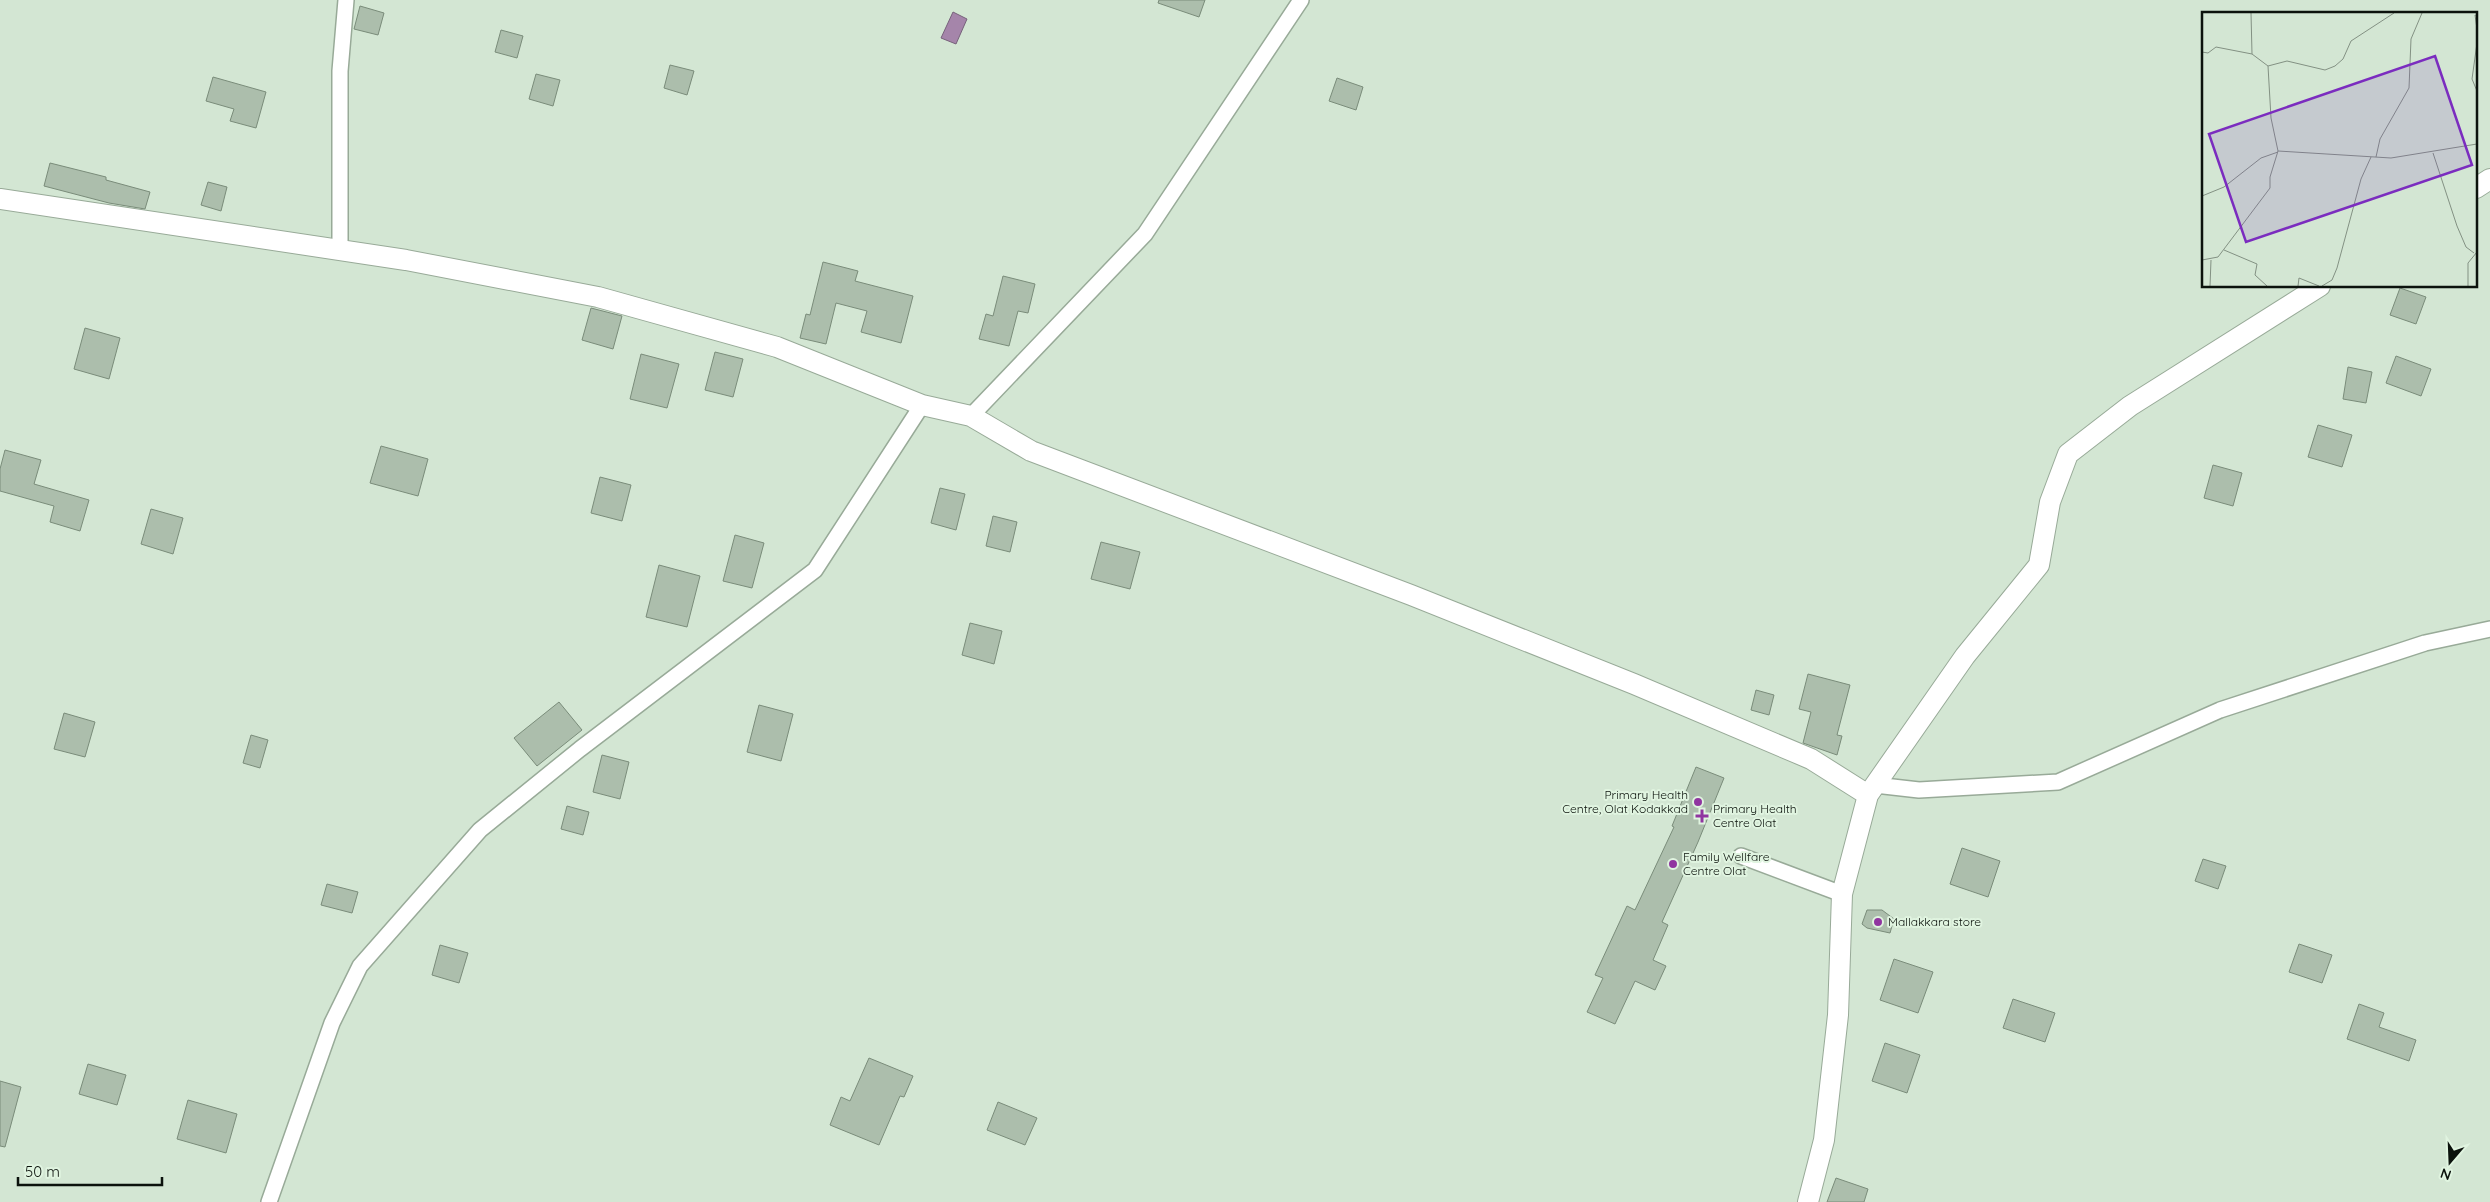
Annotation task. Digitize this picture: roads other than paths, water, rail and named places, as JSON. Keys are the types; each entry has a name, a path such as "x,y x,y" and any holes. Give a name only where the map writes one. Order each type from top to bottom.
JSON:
{"street":[{"path":"340,250 340,71 346,0"},
{"path":"971,416 1145,234 1301,0"},
{"path":"2478,187 2490,179"},
{"path":"0,199 406,260 598,296 777,347 922,405 971,416 1031,451 1411,595 1643,687 1811,759 1872,790 1920,790 2058,782 2220,710 2425,643 2490,629"},
{"path":"1808,1202 1824,1140 1837,1025 1842,894 1872,790 1965,656 2039,565 2050,502 2068,454 2130,406 2317,288"},
{"path":"269,1202 332,1023 360,966 480,830 580,749 815,570 922,405"},
{"path":"1741,856 1842,894"}],"place":[{"name":"Primary Health Centre, Olat Kodakkad","path":"1698,802"},
{"name":"Primary Health Centre Olat","path":"1702,816"},
{"name":"Family Wellfare Centre Olat","path":"1673,864"},
{"name":"Mallakkara store","path":"1878,922"}]}
